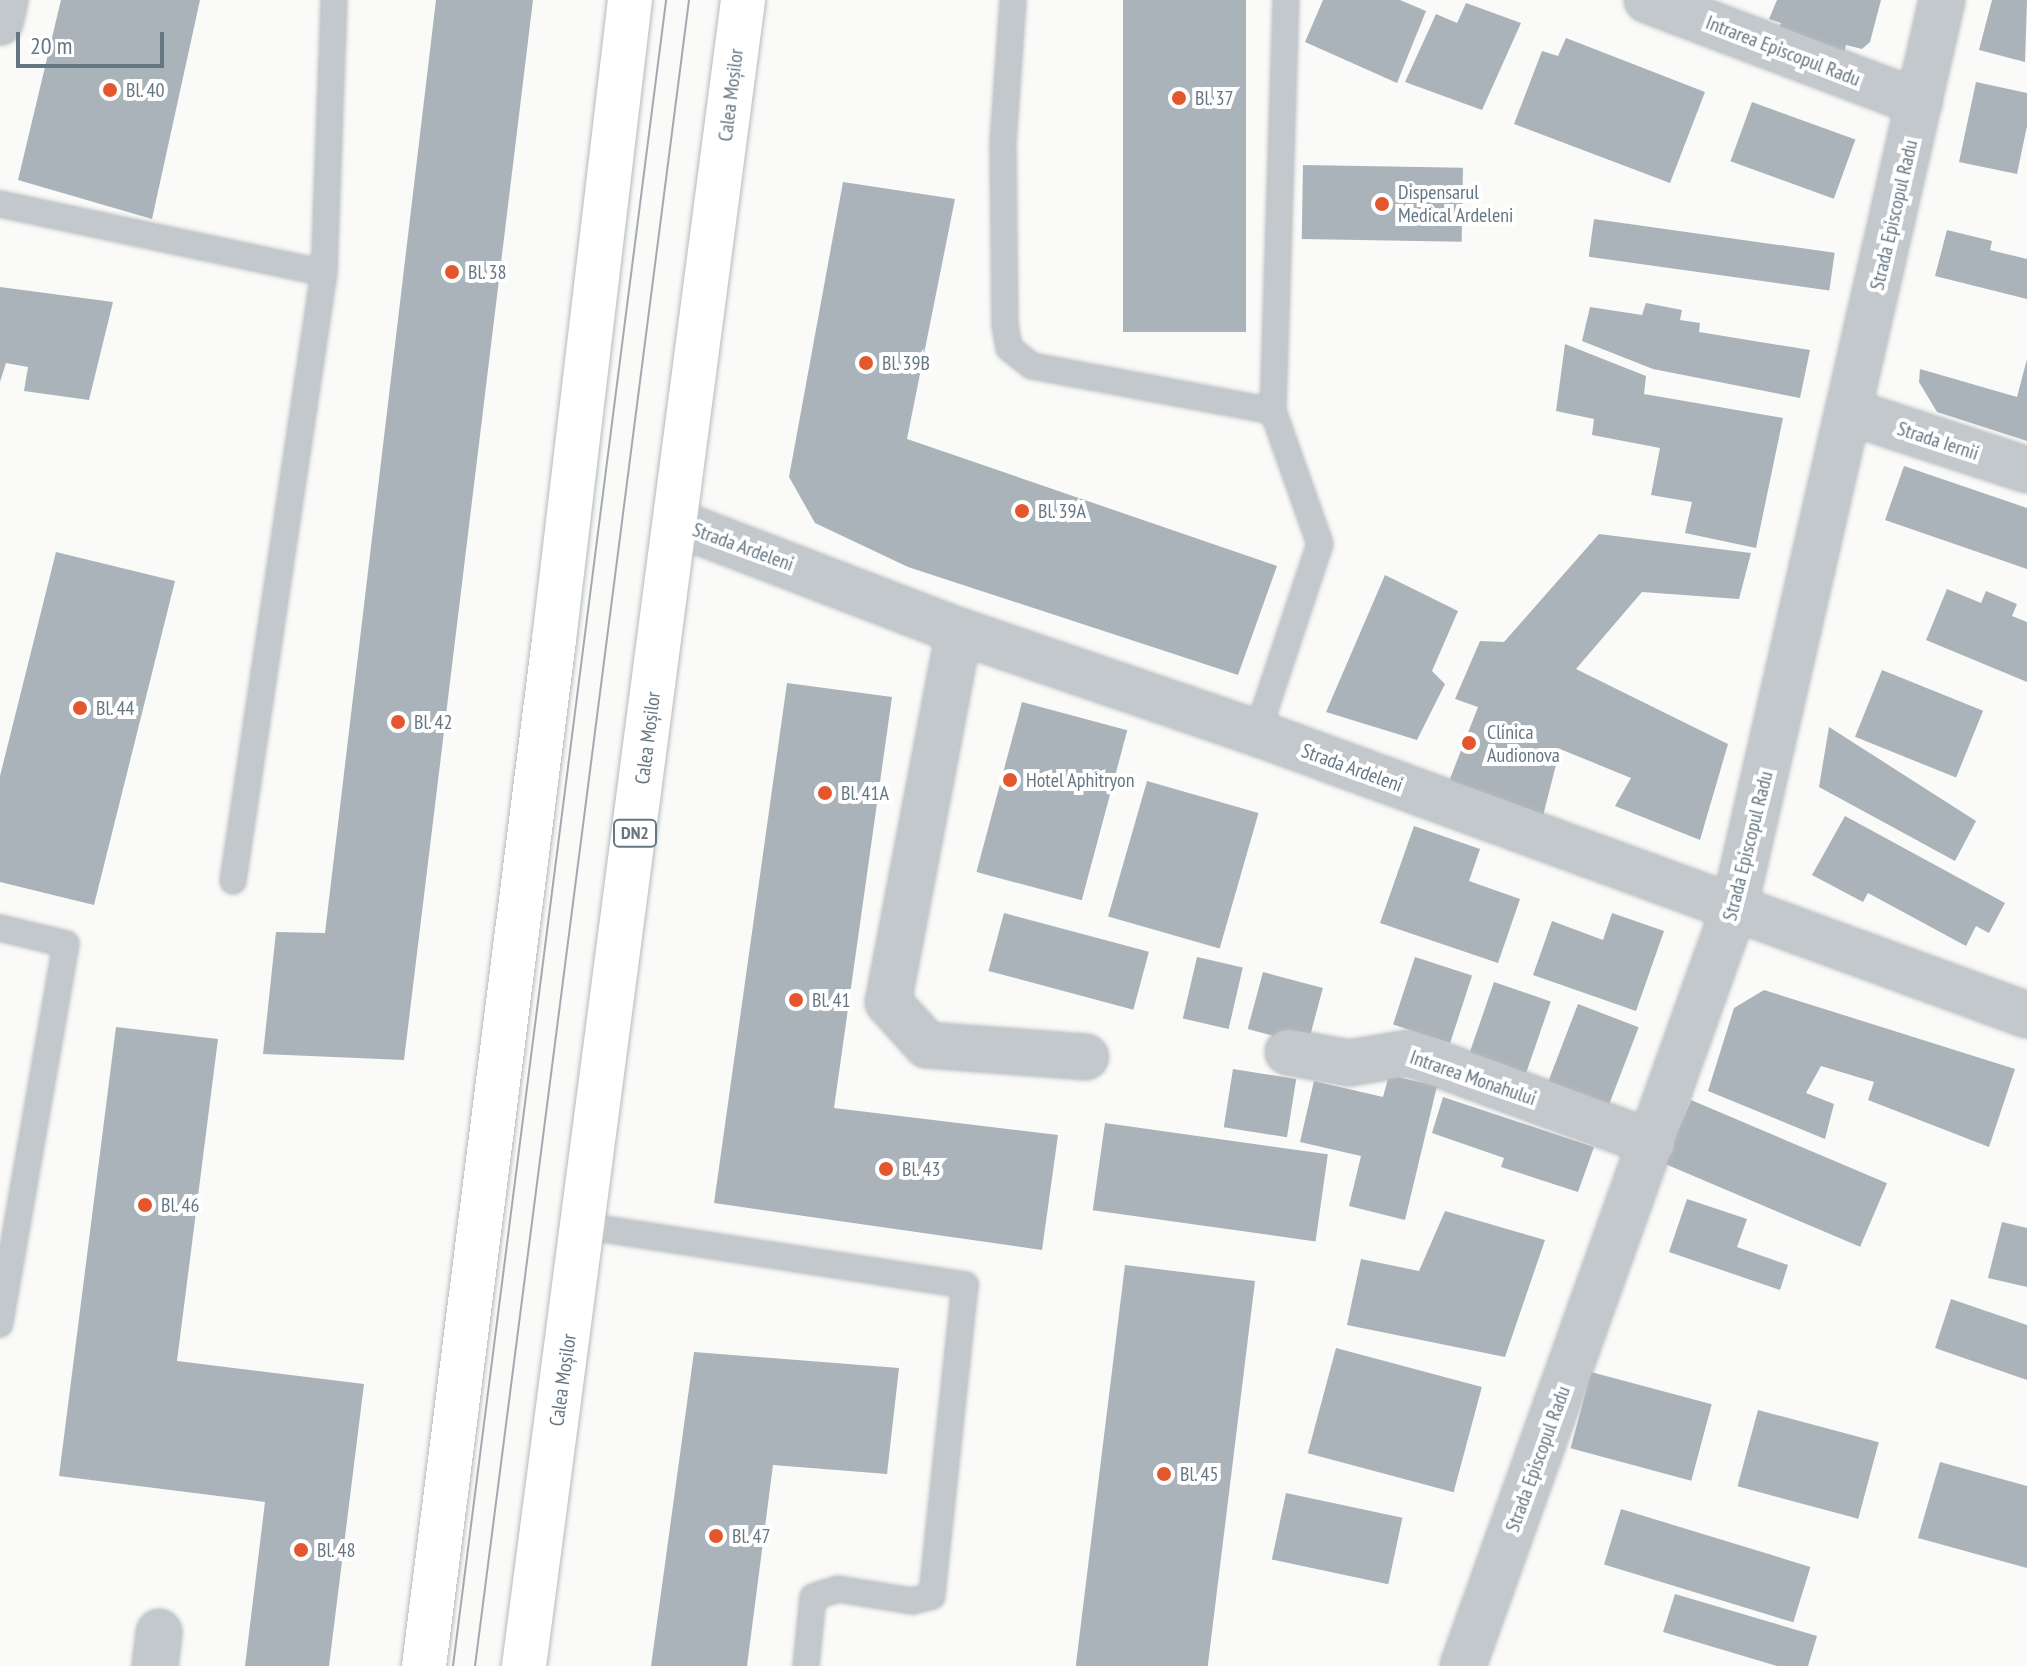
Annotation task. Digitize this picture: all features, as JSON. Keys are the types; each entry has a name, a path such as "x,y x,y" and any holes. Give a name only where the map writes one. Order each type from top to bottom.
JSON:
{"main road":[{"path":"424,1666 548,687 630,0"},
{"name":"Calea Moșilor","path":"524,1666 677,523 743,0"}],"street":[{"path":"0,22 5,0"},
{"name":"Intrarea Episcopul Radu","path":"1647,0 1919,103"},
{"name":"Strada Episcopul Radu","path":"1463,1666 1734,909 1942,0"},
{"name":"Strada Iernii","path":"1850,412 2027,470"},
{"name":"Strada Ardeleni","path":"677,523 959,631 1257,733 2027,1015"},
{"path":"959,631 888,1002 927,1045 1086,1057"},
{"name":"Intrarea Monahului","path":"1288,1052 1349,1063 1409,1053 1652,1143"}],"lane":[{"path":"233,881 324,273 334,0"},
{"path":"1013,0 1003,142 1005,325 1009,348 1032,366 1273,411"},
{"path":"1257,733 1320,544 1273,411 1286,0"},
{"path":"0,204 324,273"},
{"path":"0,928 66,944 0,1324"},
{"path":"584,1226 965,1285 932,1596 912,1601 838,1589 813,1597 806,1666"}],"building":[{"name":"Bl. 40","path":"61,0 200,0 152,219 18,180"},
{"path":"436,0 533,0 404,1060 263,1054 276,932 325,933"},
{"name":"Bl. 37","path":"1123,0 1246,0 1246,332 1123,332"},
{"path":"1323,0 1400,0 1426,11 1397,83 1305,42"},
{"path":"1777,0 1881,0 1870,42 1862,49 1846,45 1844,53 1779,29 1781,23 1769,19"},
{"path":"1992,0 2027,0 2025,62 1979,50"},
{"path":"1466,3 1521,23 1482,110 1405,82 1436,14 1457,23"},
{"path":"1566,38 1705,92 1670,183 1514,124 1542,51 1558,56"},
{"path":"1976,82 2027,93 2027,126 2017,174 1959,162"},
{"path":"1752,102 1855,140 1834,199 1730,161"},
{"name":"Dispensarul Medical Ardeleni","path":"1303,165 1463,168 1462,242 1302,239"},
{"path":"843,182 955,199 907,439 1277,566 1238,675 908,567 815,523 789,477"},
{"path":"1594,219 1835,253 1829,290 1589,257"},
{"path":"1947,230 1992,241 1990,250 2027,259 2027,299 1935,276"},
{"path":"0,287 113,302 89,400 24,391 28,367 6,363 0,382"},
{"path":"1646,303 1682,310 1680,320 1700,323 1699,332 1810,350 1800,398 1653,369 1582,341 1590,307 1642,315"},
{"path":"1565,344 1646,376 1644,394 1783,418 1756,548 1685,533 1692,502 1651,495 1660,448 1592,435 1594,419 1556,411"},
{"path":"2027,359 2027,441 1937,412 1919,382 1920,369 2017,397"},
{"path":"1904,466 2027,508 2027,569 1885,520"},
{"path":"1599,534 1751,553 1739,599 1642,592 1576,669 1728,744 1700,840 1615,806 1631,778 1560,749 1543,816 1446,789 1478,707 1455,699 1480,641 1504,642"},
{"name":"Bl. 44","path":"56,552 175,581 94,905 0,882 0,776"},
{"path":"1385,575 1458,611 1432,671 1445,684 1417,740 1326,712"},
{"path":"1947,589 1981,603 1986,591 2017,604 2012,616 2027,622 2027,682 1926,640"},
{"path":"1882,670 1983,711 1956,778 1855,737"},
{"path":"787,683 892,697 834,1108 1058,1135 1042,1250 714,1203"},
{"name":"Hotel Aphitryon","path":"1022,702 1127,730 1082,900 976,872"},
{"path":"1829,727 1976,821 1955,861 1819,787"},
{"path":"1147,781 1259,813 1220,949 1108,917"},
{"path":"1845,816 2005,903 1989,933 1976,926 1966,946 1868,893 1863,902 1812,875"},
{"path":"1414,826 1480,849 1469,881 1520,899 1498,963 1380,923"},
{"path":"1004,913 1149,952 1133,1010 988,971"},
{"path":"1612,913 1664,931 1636,1011 1533,975 1552,921 1603,940"},
{"path":"1197,957 1243,968 1229,1029 1183,1018"},
{"path":"1415,957 1472,976 1450,1043 1393,1025"},
{"path":"1263,972 1323,988 1308,1045 1248,1029"},
{"path":"1494,982 1551,1002 1525,1075 1469,1056"},
{"path":"1764,990 2015,1069 1989,1147 1868,1100 1874,1082 1821,1066 1806,1093 1834,1104 1825,1139 1708,1091 1734,1008"},
{"path":"1578,1004 1639,1027 1609,1105 1548,1081"},
{"name":"Bl. 46","path":"116,1027 218,1039 177,1361 364,1384 329,1666 245,1666 265,1502 59,1476"},
{"path":"1233,1069 1296,1079 1287,1137 1224,1127"},
{"path":"1389,1075 1437,1086 1405,1220 1349,1206 1361,1156 1300,1142 1314,1081 1383,1097"},
{"path":"1443,1097 1594,1147 1578,1192 1501,1167 1504,1158 1432,1133"},
{"path":"1691,1100 1887,1183 1860,1247 1664,1164"},
{"path":"1105,1123 1328,1154 1316,1241 1093,1210"},
{"path":"1687,1199 1747,1219 1737,1247 1788,1265 1780,1290 1669,1252"},
{"path":"1445,1211 1545,1240 1505,1357 1347,1325 1361,1259 1419,1271"},
{"path":"2002,1222 2027,1228 2027,1287 1988,1278"},
{"name":"Bl. 45","path":"1125,1265 1255,1281 1208,1666 1076,1666"},
{"path":"1951,1299 2027,1325 2027,1380 1935,1348"},
{"path":"1336,1348 1482,1387 1454,1492 1308,1453"},
{"name":"Bl. 47","path":"694,1352 899,1368 887,1474 773,1465 747,1666 651,1666"},
{"path":"1591,1372 1712,1404 1691,1481 1571,1448"},
{"path":"1758,1410 1879,1442 1858,1519 1738,1486"},
{"path":"1940,1462 2027,1486 2027,1568 1918,1538"},
{"path":"1286,1493 1402,1518 1388,1584 1272,1560"},
{"path":"1621,1509 1810,1567 1793,1622 1604,1564"},
{"path":"1675,1594 1817,1636 1808,1666 1777,1666 1663,1632"}],"tram line":[{"path":"453,1666 666,0"},
{"path":"475,1666 689,0"}],"place":[{"name":"Bl. 40","path":"110,90"},
{"name":"Bl. 37","path":"1179,98"},
{"name":"Dispensarul Medical Ardeleni","path":"1382,204"},
{"name":"Bl. 38","path":"452,272"},
{"name":"Bl. 39B","path":"866,363"},
{"name":"Bl. 39A","path":"1022,511"},
{"name":"Bl. 44","path":"80,708"},
{"name":"Bl. 42","path":"398,722"},
{"name":"Clinica Audionova","path":"1469,743"},
{"name":"Hotel Aphitryon","path":"1010,780"},
{"name":"Bl. 41A","path":"825,793"},
{"name":"Bl. 41","path":"796,1000"},
{"name":"Bl. 43","path":"886,1169"},
{"name":"Bl. 46","path":"145,1205"},
{"name":"Bl. 45","path":"1164,1474"},
{"name":"Bl. 47","path":"716,1536"},
{"name":"Bl. 48","path":"301,1550"}]}
